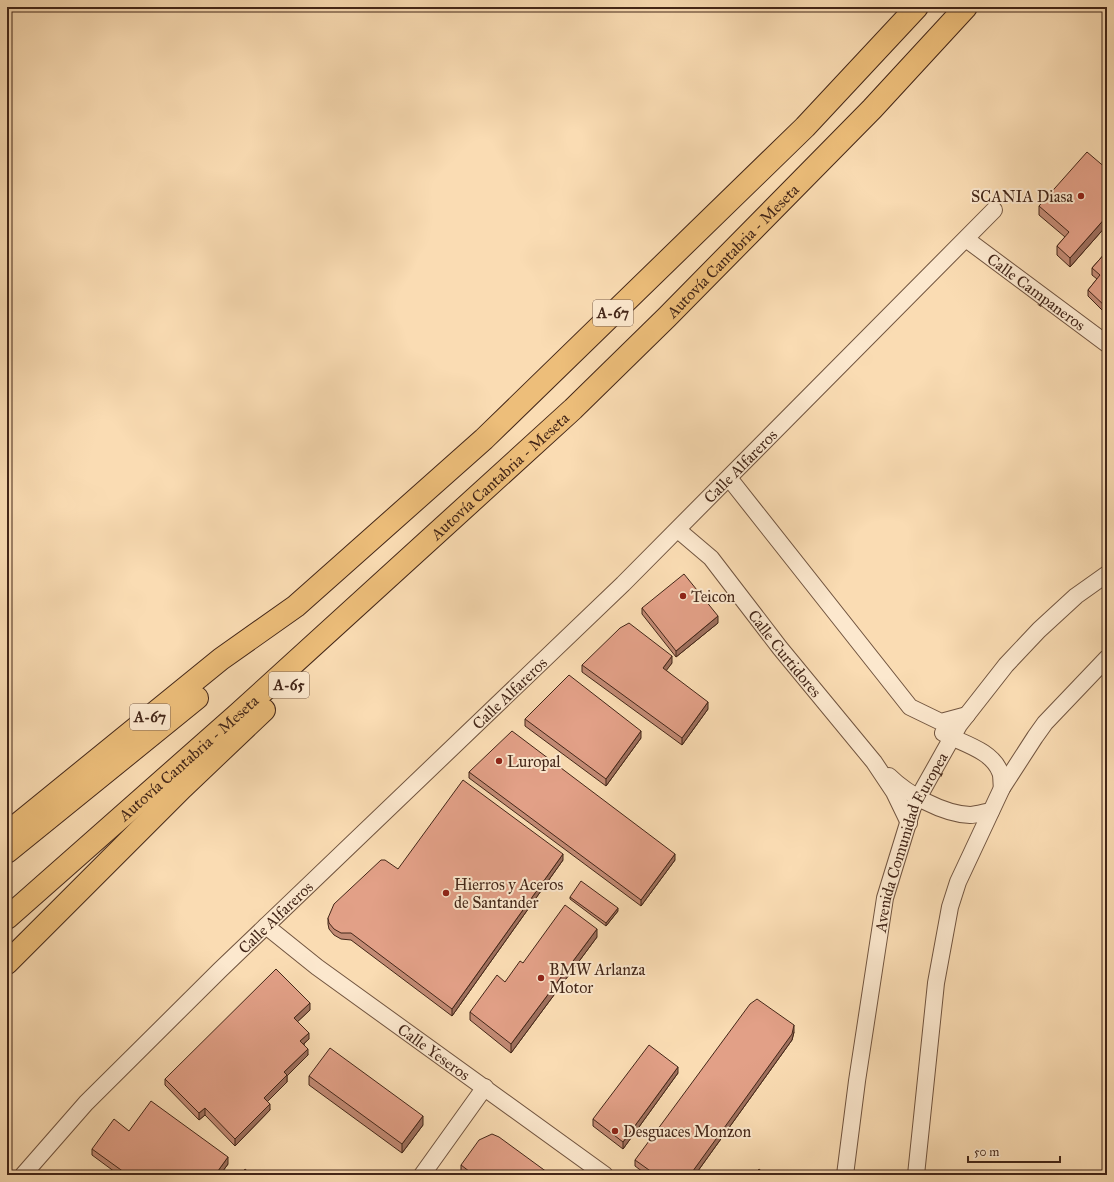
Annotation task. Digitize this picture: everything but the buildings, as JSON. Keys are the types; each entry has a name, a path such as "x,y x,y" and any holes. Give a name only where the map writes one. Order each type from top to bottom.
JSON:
{"highway":[{"name":"A-67","path":"7,833 221,659 296,606 484,439 805,127 917,7"},
{"name":"Autovía Cantabria - Meseta","path":"7,918 238,714 573,409 668,317 872,109 966,7"},
{"name":"A-65","path":"7,963 182,788 573,409"},
{"path":"7,852 157,731 252,651 296,606"}],"street":[{"name":"Calle Alfareros","path":"23,1175 86,1103 266,926 678,530 994,210"},
{"name":"Calle Campaneros","path":"966,239 1107,344"},
{"path":"729,478 910,707 931,726 984,753 993,760 1000,772 1002,788"},
{"name":"Calle Curtidores","path":"678,530 711,558 780,648 874,762 894,792 909,824"},
{"name":"Avenida Comunidad Europea","path":"844,1175 856,1081 885,898 914,807 952,738 967,715 1006,665 1039,630 1076,596 1107,574"},
{"path":"916,1175 936,983 950,907 958,882 1002,788 1045,723 1107,658"},
{"path":"910,707 941,722 967,715"},
{"name":"Calle Curtidores","path":"874,762 900,787 919,798 949,810 970,815 991,811"},
{"name":"Calle Yeseros","path":"266,926 318,967 605,1175"},
{"path":"422,1175 485,1087"}],"place":[{"name":"SCANIA Diasa","path":"1081,196"},
{"name":"Teicon","path":"683,596"},
{"name":"Luropal","path":"499,761"},
{"name":"Hierros y Aceros de Santander","path":"446,893"},
{"name":"BMW Arlanza Motor","path":"541,978"},
{"name":"Desguaces Monzon","path":"615,1131"}]}
